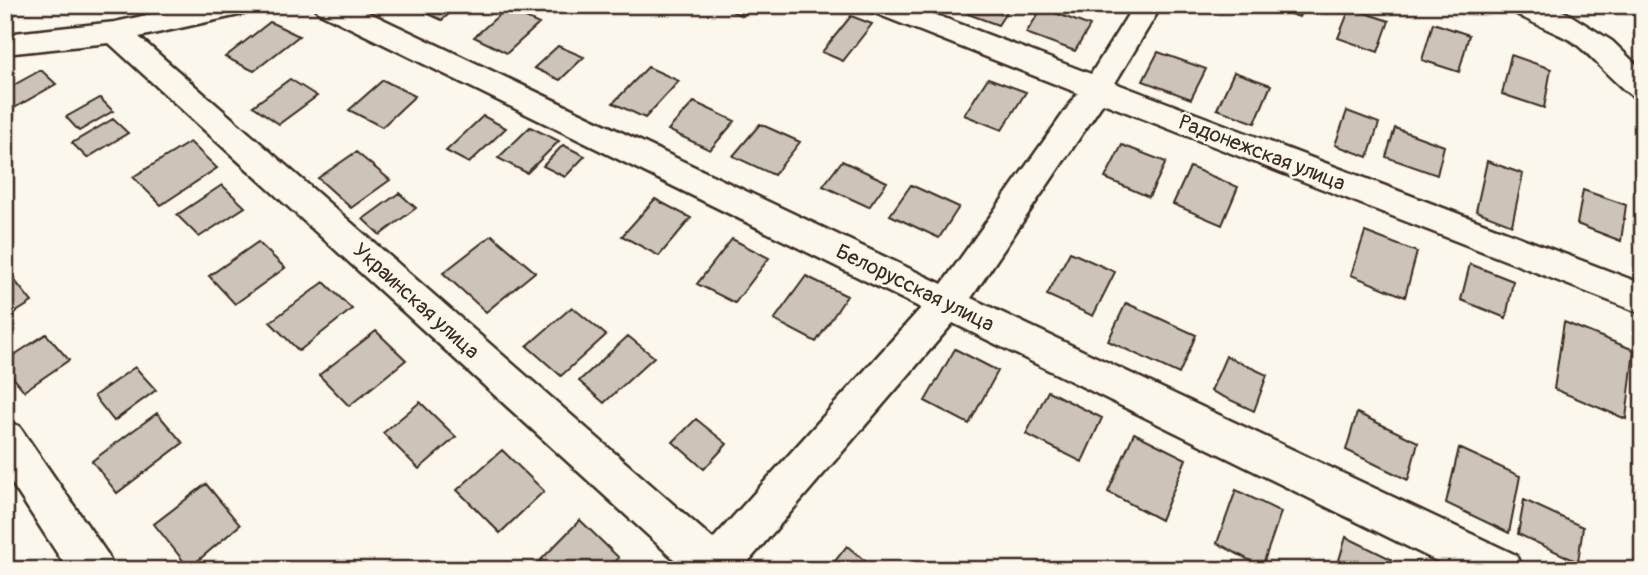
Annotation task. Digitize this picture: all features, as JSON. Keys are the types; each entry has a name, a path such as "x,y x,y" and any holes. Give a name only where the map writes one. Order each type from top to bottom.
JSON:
{"street":[{"path":"5,44 115,32 239,5"},
{"name":"Белорусская улица","path":"328,5 1501,570"},
{"name":"Радонежская улица","path":"882,5 1096,90 1643,299"},
{"path":"715,569 948,303 1096,90 1148,5"},
{"path":"1519,5 1555,16 1585,33 1616,60 1643,90"},
{"name":"Украинская улица","path":"115,32 715,569"},
{"path":"5,439 93,570"}],"building":[{"path":"421,5 459,5 442,20 417,9"},
{"path":"717,5 753,5 743,16"},
{"path":"974,5 1011,5 998,25 968,14"},
{"path":"1264,5 1304,5 1299,17"},
{"path":"1042,8 1090,26 1075,51 1026,33"},
{"path":"1350,8 1389,21 1378,52 1338,38"},
{"path":"506,9 539,24 507,53 474,37"},
{"path":"851,16 872,24 843,61 822,52"},
{"path":"270,22 299,36 254,71 225,57"},
{"path":"1433,23 1469,35 1459,72 1422,60"},
{"path":"558,46 584,57 560,80 534,68"},
{"path":"1158,52 1206,69 1191,99 1143,81"},
{"path":"1511,55 1551,69 1544,108 1502,94"},
{"path":"648,67 679,81 645,118 613,103"},
{"path":"41,70 56,84 7,112 5,90"},
{"path":"1234,72 1271,85 1255,123 1217,109"},
{"path":"988,78 1026,92 1002,130 964,115"},
{"path":"290,79 317,96 279,124 253,106"},
{"path":"383,80 415,96 382,127 349,110"},
{"path":"100,98 113,111 79,131 66,117"},
{"path":"694,102 735,121 710,150 668,130"},
{"path":"1347,111 1379,123 1368,157 1335,145"},
{"path":"483,116 506,128 469,163 446,151"},
{"path":"113,119 128,133 87,158 72,143"},
{"path":"760,124 800,142 774,175 733,156"},
{"path":"530,127 559,141 527,173 498,158"},
{"path":"1395,128 1444,146 1437,175 1386,157"},
{"path":"190,142 217,168 161,205 133,177"},
{"path":"563,145 585,156 565,177 543,166"},
{"path":"1122,145 1166,162 1149,197 1105,178"},
{"path":"356,152 390,180 351,208 318,178"},
{"path":"842,161 887,182 869,207 823,186"},
{"path":"1487,161 1523,174 1512,225 1476,211"},
{"path":"1190,167 1238,187 1222,225 1173,204"},
{"path":"222,185 245,207 199,237 177,215"},
{"path":"911,185 959,207 939,238 890,215"},
{"path":"1583,190 1626,205 1621,241 1577,224"},
{"path":"399,193 416,208 380,235 363,219"},
{"path":"655,199 691,218 659,256 622,236"},
{"path":"1365,232 1417,252 1405,297 1351,275"},
{"path":"492,235 535,272 486,312 443,273"},
{"path":"732,239 769,258 735,303 697,284"},
{"path":"258,242 285,268 235,304 209,276"},
{"path":"1070,252 1115,272 1093,316 1047,295"},
{"path":"1470,264 1513,281 1506,318 1461,300"},
{"path":"11,276 32,302 5,319 5,280"},
{"path":"806,276 847,296 816,342 774,320"},
{"path":"324,282 352,309 299,351 270,322"},
{"path":"1126,303 1196,335 1179,374 1108,341"},
{"path":"572,307 606,335 561,376 527,346"},
{"path":"1564,322 1634,350 1626,419 1554,389"},
{"path":"376,331 406,360 349,406 319,375"},
{"path":"46,334 69,360 24,391 5,367 5,361"},
{"path":"628,336 654,357 604,403 579,381"},
{"path":"955,349 998,371 969,424 925,401"},
{"path":"1226,356 1267,375 1254,411 1211,391"},
{"path":"135,367 156,390 114,421 94,396"},
{"path":"1048,391 1102,418 1082,462 1026,434"},
{"path":"420,402 456,437 419,469 383,433"},
{"path":"157,413 183,443 117,493 92,461"},
{"path":"1357,413 1418,442 1408,480 1346,450"},
{"path":"696,419 727,444 704,469 673,442"},
{"path":"1134,433 1186,459 1161,520 1108,492"},
{"path":"1459,448 1520,476 1509,533 1446,503"},
{"path":"502,450 544,491 500,533 457,490"},
{"path":"206,484 240,525 189,568 154,524"},
{"path":"1236,490 1281,512 1262,567 1217,543"},
{"path":"1524,500 1583,527 1578,562 1518,534"},
{"path":"580,520 619,558 607,570 531,570"},
{"path":"1346,537 1391,559 1388,570 1336,570"},
{"path":"847,546 876,570 828,570"}]}
